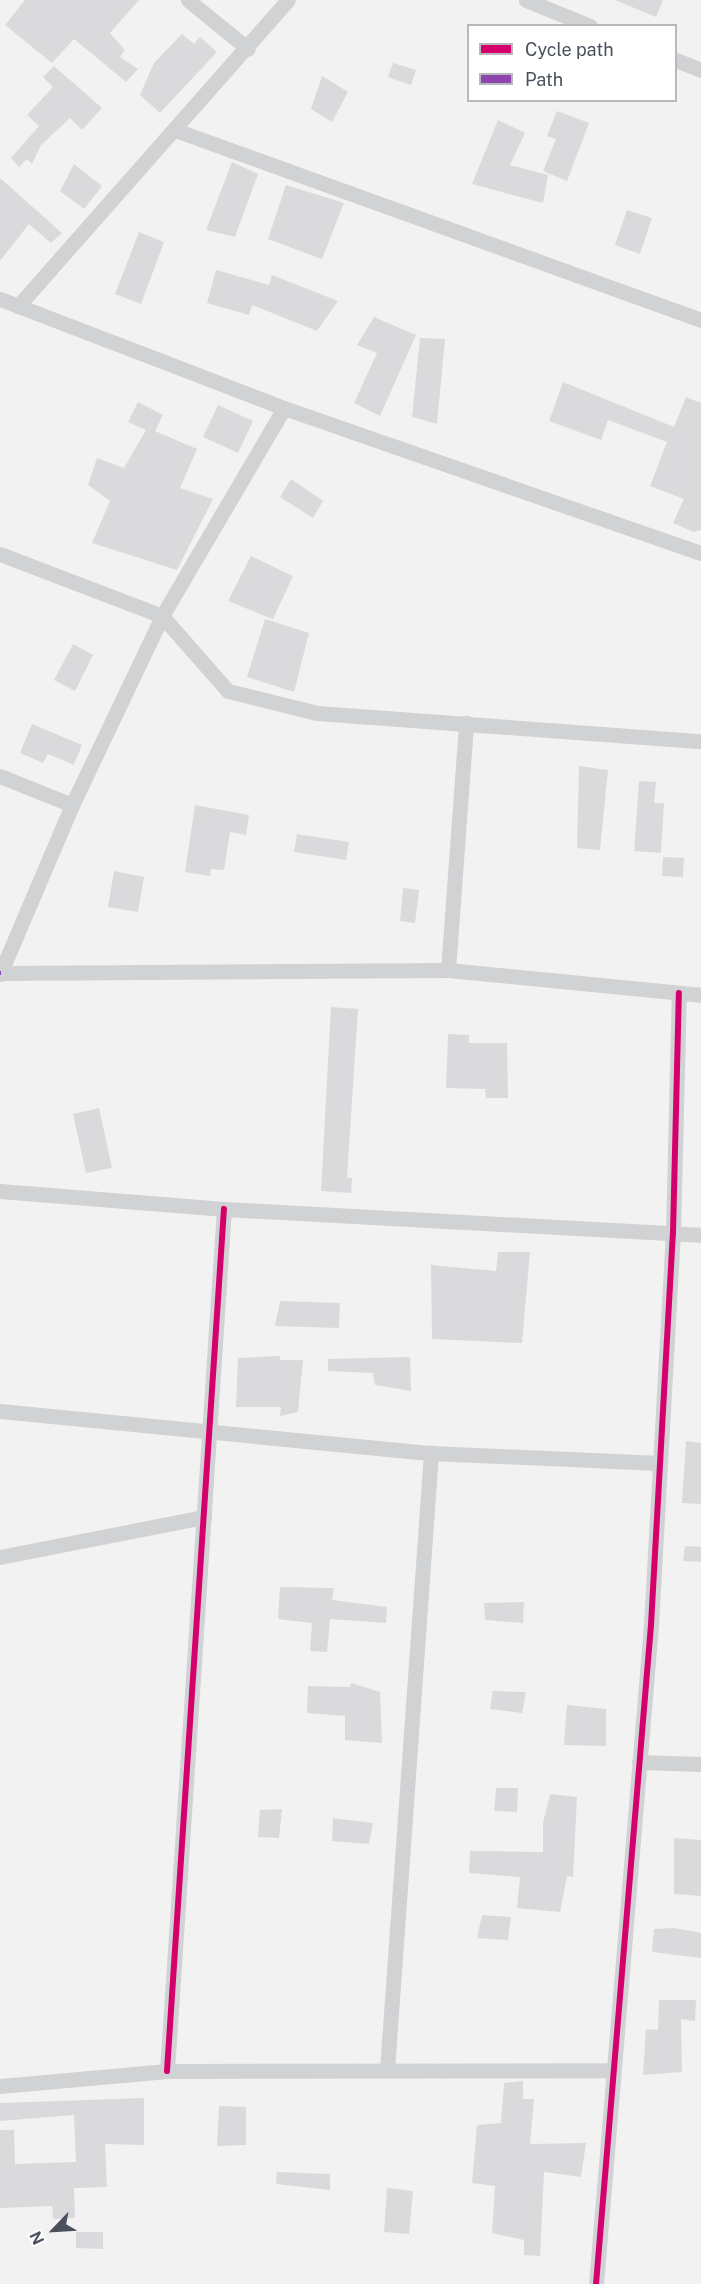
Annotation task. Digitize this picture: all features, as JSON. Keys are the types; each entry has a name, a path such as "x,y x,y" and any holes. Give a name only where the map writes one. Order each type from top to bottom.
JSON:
{"street":[{"path":"188,0 248,49"},
{"path":"18,306 178,131 288,0"},
{"path":"526,0 585,24"},
{"path":"677,61 701,70"},
{"path":"178,131 701,320"},
{"path":"0,299 284,408 701,553"},
{"path":"284,408 162,616 72,805 0,974 448,970 701,995"},
{"path":"0,554 162,616 228,691 317,713 701,741"},
{"path":"448,970 466,723"},
{"path":"0,776 72,805"},
{"path":"596,2284 611,2070 639,1762 660,1463 673,1233 679,993"},
{"path":"0,1191 224,1209 701,1235"},
{"path":"167,2071 224,1209"},
{"path":"0,1410 210,1429 431,1453 660,1463"},
{"path":"387,2070 431,1453"},
{"path":"0,1557 204,1517"},
{"path":"639,1762 701,1764"},
{"path":"0,2086 167,2071 611,2070"}],"building":[{"path":"25,0 139,0 110,33 125,50 120,57 138,69 126,82 74,39 52,63 5,25"},
{"path":"615,0 663,0 656,17"},
{"path":"182,34 194,44 200,37 217,52 160,113 140,95 154,63"},
{"path":"393,63 416,70 411,85 388,77"},
{"path":"54,66 102,108 82,130 70,118 41,145 32,164 27,159 19,167 11,158 39,126 27,115 53,87 43,77"},
{"path":"322,76 348,92 332,122 311,109"},
{"path":"557,111 589,123 567,181 543,171 556,139 547,136"},
{"path":"498,120 525,133 510,165 548,175 543,203 472,184"},
{"path":"232,162 258,174 235,237 206,230"},
{"path":"74,164 102,186 84,209 60,191"},
{"path":"0,178 62,233 51,243 29,224 0,261"},
{"path":"286,185 344,203 322,259 268,239"},
{"path":"627,210 652,218 640,254 615,245"},
{"path":"139,232 164,242 141,304 115,294"},
{"path":"216,270 269,285 272,275 338,301 317,331 252,305 249,315 207,303"},
{"path":"374,317 416,335 380,416 354,403 377,353 357,345"},
{"path":"420,338 445,339 437,424 412,417"},
{"path":"563,382 674,427 686,397 701,403 701,530 694,532 673,523 684,499 650,486 667,442 608,420 601,440 549,421"},
{"path":"138,402 163,415 155,431 197,449 180,488 213,499 177,570 92,543 110,501 88,485 97,458 124,468 146,430 128,422"},
{"path":"218,405 253,421 238,453 203,437"},
{"path":"291,479 323,501 313,518 280,497"},
{"path":"251,556 293,576 273,619 228,601"},
{"path":"265,619 309,633 294,692 247,677"},
{"path":"73,644 93,655 75,691 54,680"},
{"path":"32,724 82,745 74,765 48,754 43,763 20,753"},
{"path":"579,766 608,770 600,850 577,848"},
{"path":"639,781 656,782 654,803 664,803 661,853 634,851"},
{"path":"195,805 249,815 246,835 230,832 224,870 211,869 210,876 185,872"},
{"path":"297,834 349,842 346,860 294,852"},
{"path":"663,857 684,858 683,877 662,876"},
{"path":"114,871 144,877 138,912 108,907"},
{"path":"403,888 419,890 415,923 400,921"},
{"path":"331,1007 358,1009 347,1178 352,1178 351,1193 321,1191"},
{"path":"448,1034 469,1035 469,1043 507,1043 508,1098 486,1098 485,1089 446,1088"},
{"path":"99,1108 112,1168 86,1173 73,1114"},
{"path":"498,1252 530,1252 522,1343 432,1339 431,1265 496,1271"},
{"path":"280,1301 340,1303 339,1328 275,1326"},
{"path":"280,1356 280,1360 303,1360 298,1412 280,1416 281,1407 236,1407 238,1358"},
{"path":"410,1357 411,1391 375,1385 373,1373 328,1371 328,1359"},
{"path":"686,1441 701,1443 701,1504 682,1503"},
{"path":"685,1546 701,1547 701,1562 683,1561"},
{"path":"280,1587 334,1588 332,1600 387,1607 386,1623 330,1619 327,1652 310,1651 312,1623 278,1619"},
{"path":"524,1602 523,1623 485,1620 484,1603"},
{"path":"351,1683 380,1692 382,1743 345,1740 345,1716 307,1713 308,1686 350,1687"},
{"path":"493,1691 526,1692 522,1713 490,1709"},
{"path":"567,1705 606,1709 606,1746 564,1745"},
{"path":"496,1788 518,1788 517,1812 494,1811"},
{"path":"550,1794 577,1797 573,1877 567,1876 560,1912 517,1908 520,1877 469,1873 470,1851 543,1852 543,1823"},
{"path":"282,1809 279,1838 258,1837 260,1810"},
{"path":"333,1818 373,1823 369,1844 332,1841"},
{"path":"674,1838 701,1840 701,1896 674,1894"},
{"path":"482,1915 511,1917 508,1940 477,1938"},
{"path":"674,1928 701,1933 701,1958 652,1952 654,1929"},
{"path":"659,2000 696,2000 695,2021 681,2019 682,2072 643,2075 646,2029 658,2030"},
{"path":"523,2081 523,2099 534,2099 530,2144 586,2143 581,2177 544,2172 540,2256 524,2255 524,2240 492,2233 495,2186 472,2183 477,2125 501,2123 504,2083"},
{"path":"144,2098 144,2145 105,2144 107,2187 74,2188 75,2218 53,2219 52,2206 0,2208 0,2130 14,2130 15,2164 76,2162 74,2115 0,2121 0,2103"},
{"path":"219,2106 246,2107 246,2145 217,2146"},
{"path":"277,2172 330,2174 330,2190 276,2184"},
{"path":"387,2188 413,2191 409,2234 384,2232"},
{"path":"76,2232 103,2232 103,2249 76,2248"}],"cycle path":[{"path":"596,2284 651,1625 673,1233 679,993"},
{"path":"167,2071 224,1209"}]}
